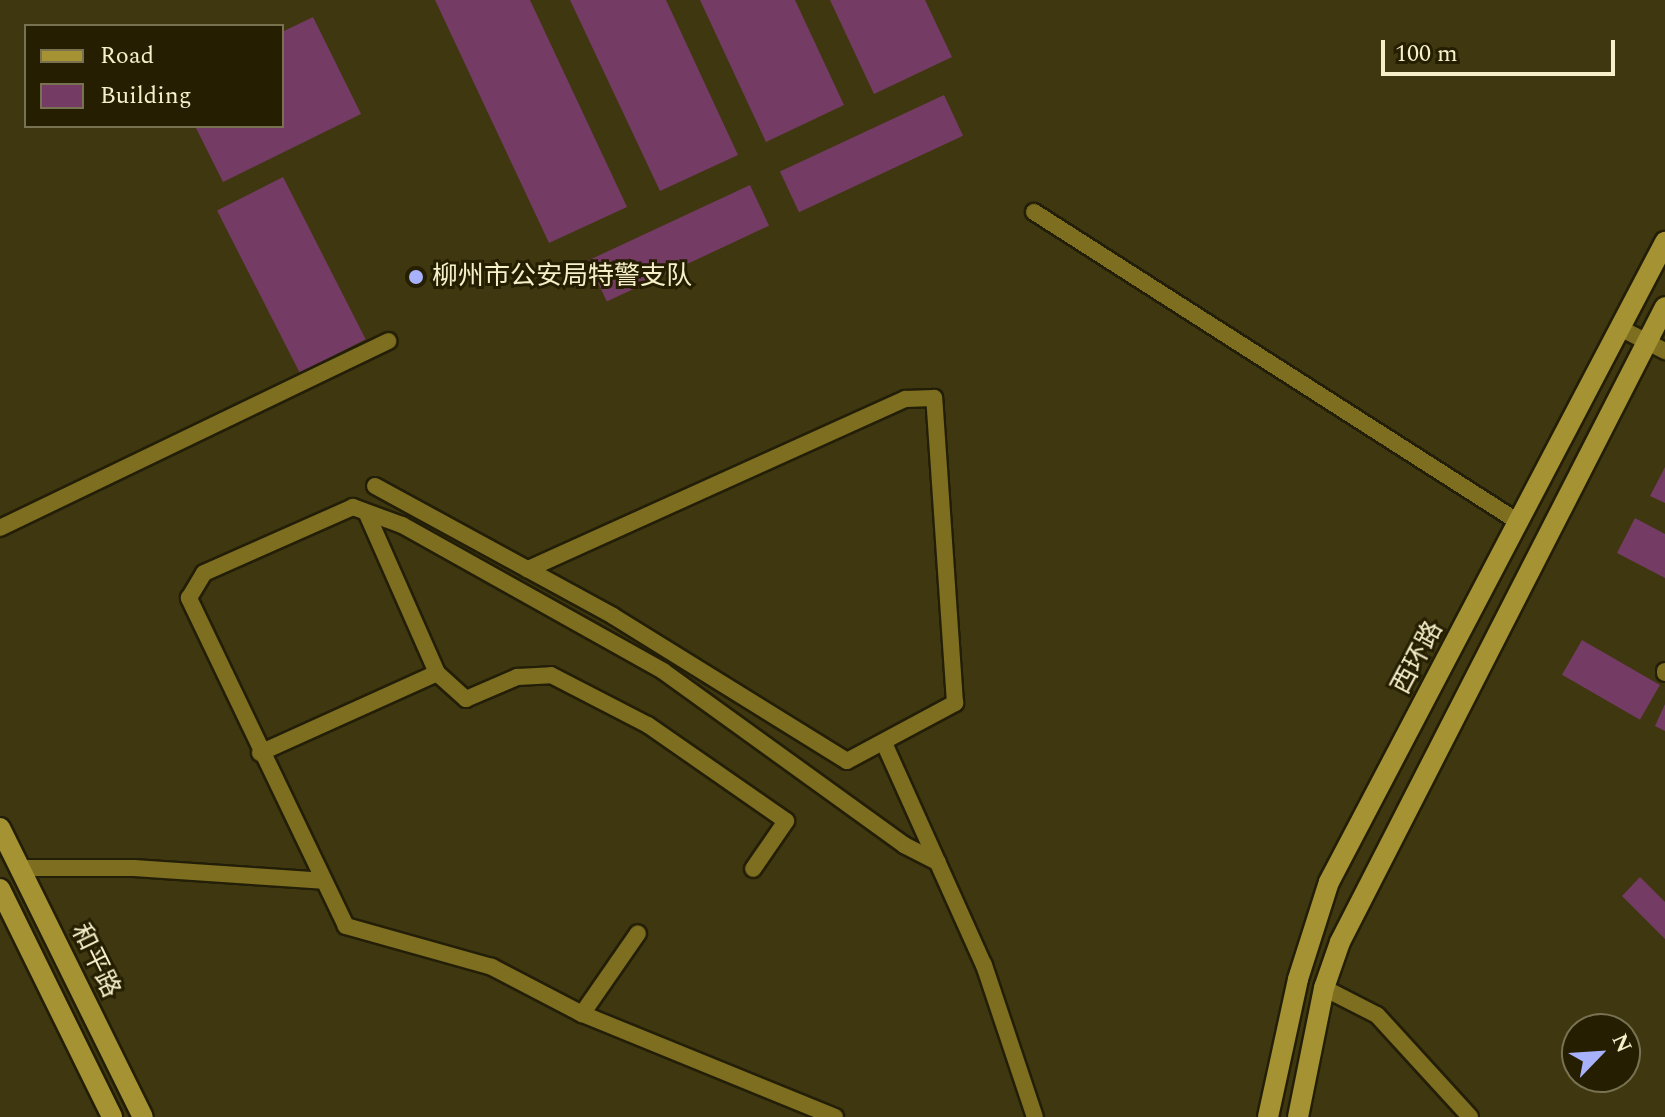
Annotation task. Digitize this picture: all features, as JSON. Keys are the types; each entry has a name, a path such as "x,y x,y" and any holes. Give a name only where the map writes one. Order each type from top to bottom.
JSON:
{"main road":[{"name":"西环路","path":"1268,1117 1298,979 1329,882 1665,242"},
{"path":"1298,1117 1324,988 1360,900 1656,346 1665,307"},
{"name":"和平路","path":"0,828 143,1117"},
{"name":"和平路","path":"0,889 112,1117"}],"street":[{"path":"1034,212 1517,521"},
{"path":"1620,328 1656,346"},
{"path":"0,528 388,341"},
{"path":"375,486 528,569 847,761 955,703 934,398 905,399 528,569"},
{"path":"835,1117 582,1014 492,967 346,926 260,753 189,598 204,573 353,507 402,525 663,671 904,845 938,862"},
{"path":"367,514 437,673 466,699 517,677 551,675 648,725 786,821 753,869"},
{"path":"260,753 437,673"},
{"path":"884,743 984,965 1035,1117"},
{"path":"19,868 134,868 323,881"},
{"path":"582,1014 638,933"},
{"path":"1324,988 1377,1015 1470,1117"}],"building":[{"path":"435,0 530,0 627,207 549,243"},
{"path":"570,0 666,0 738,155 660,191"},
{"path":"700,0 795,0 844,105 766,142"},
{"path":"830,0 925,0 952,57 874,94"},
{"path":"313,17 361,114 223,182 196,128 284,128 284,31"},
{"path":"944,95 963,136 799,212 780,171"},
{"path":"283,177 366,339 300,373 217,211"},
{"path":"750,185 769,226 607,301 588,261"},
{"path":"1665,467 1665,503 1650,496"},
{"path":"1635,518 1665,534 1665,578 1617,553"},
{"path":"1582,640 1660,685 1640,720 1562,675"},
{"path":"1665,704 1665,731 1655,726"},
{"path":"1640,877 1665,902 1665,939 1622,896"}],"place":[{"name":"柳州市公安局特警支队","path":"416,277"}]}
